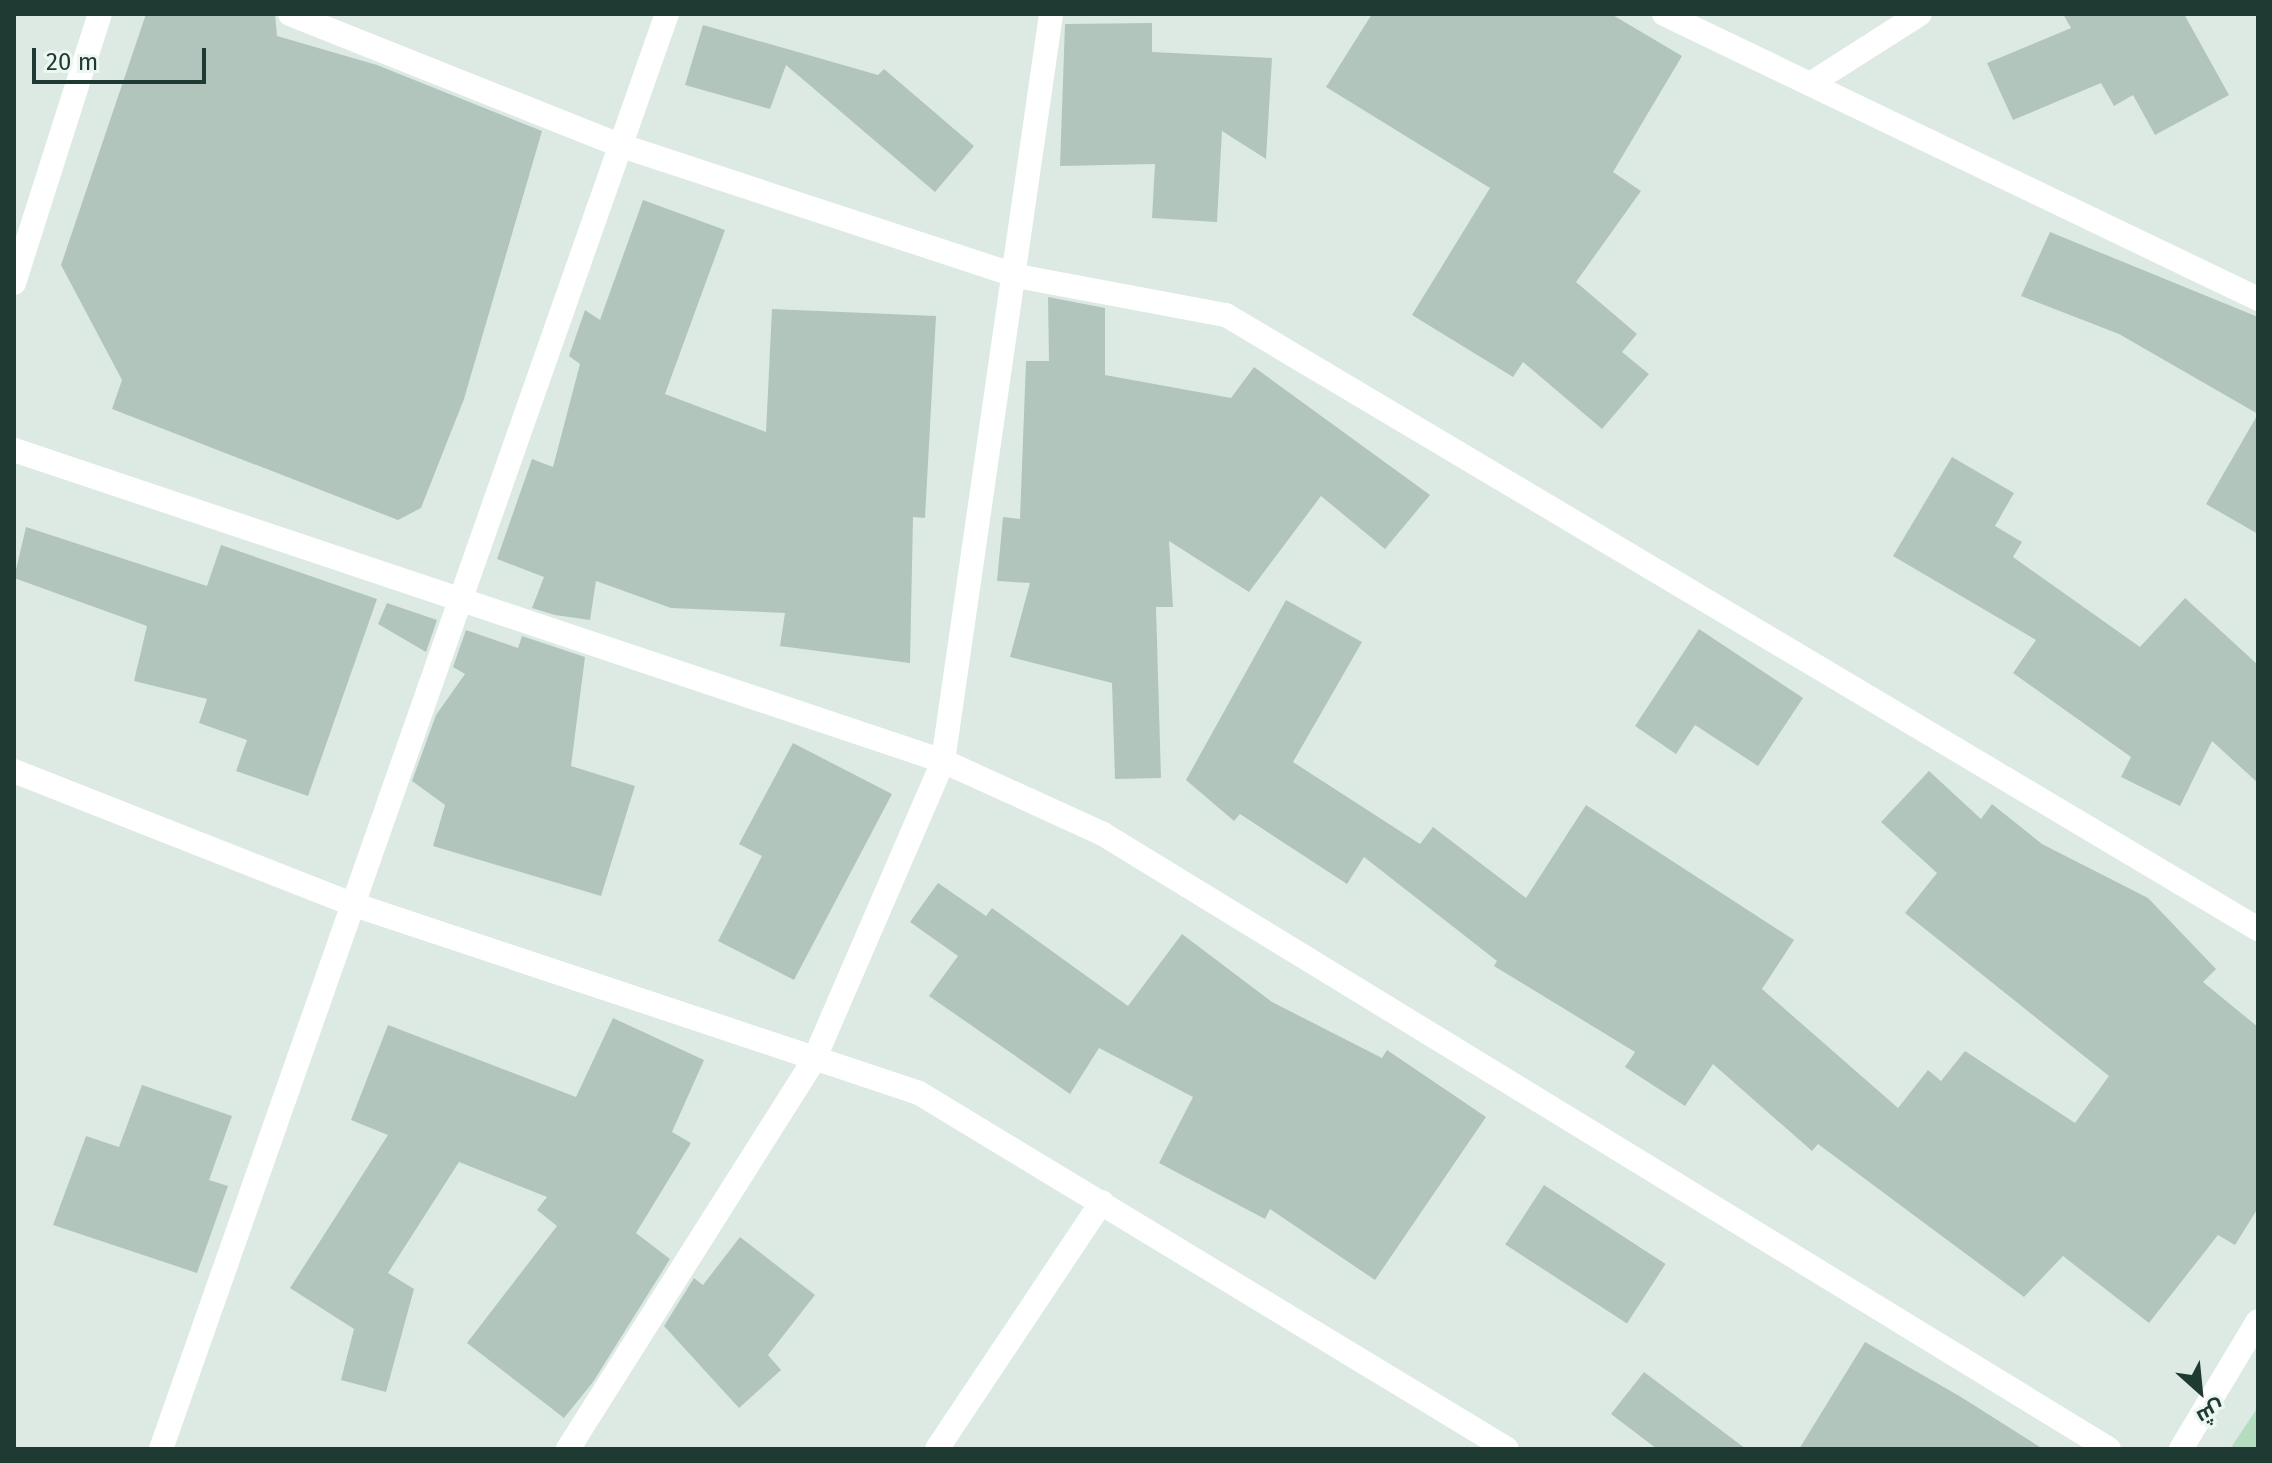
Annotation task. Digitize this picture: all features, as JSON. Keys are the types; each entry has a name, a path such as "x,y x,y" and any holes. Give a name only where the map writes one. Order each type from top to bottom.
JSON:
{"street":[{"path":"14,283 100,14"},
{"path":"290,14 619,145 1017,276 1226,315 2258,929"},
{"path":"161,1449 456,597 667,14"},
{"path":"568,1449 813,1062 943,761 1017,276 1051,14"},
{"path":"1664,14 2258,299"},
{"path":"1810,84 1920,14"},
{"path":"14,450 943,761 1103,834 2109,1449"},
{"path":"14,771 349,903 813,1062 919,1093 1507,1449"},
{"path":"937,1449 1102,1202"},
{"path":"2181,1449 2258,1321"}],"green space":[{"path":"2258,1407 2258,1449 2230,1449"}],"building":[{"path":"146,14 275,14 277,36 377,65 542,131 464,399 421,508 398,520 112,409 122,380 61,265"},
{"path":"1372,14 1611,14 1682,56 1613,172 1641,191 1576,282 1637,334 1622,352 1649,374 1602,429 1523,362 1513,377 1412,315 1490,188 1326,87"},
{"path":"2063,14 2184,14 2229,95 2155,135 2133,95 2114,106 2101,83 2013,120 1987,63 2071,28"},
{"path":"1152,23 1152,52 1272,58 1266,159 1222,131 1217,222 1152,218 1155,164 1060,166 1065,24"},
{"path":"703,25 878,75 884,69 974,146 935,192 786,65 770,109 685,85"},
{"path":"643,200 725,230 665,394 766,432 772,309 936,316 925,518 913,517 910,663 780,646 785,613 671,608 596,581 590,620 555,615 532,608 544,577 497,559 532,459 553,467 580,364 569,356 585,310 600,320"},
{"path":"2050,232 2258,317 2258,414 2119,334 2021,296"},
{"path":"1048,297 1105,308 1105,375 1231,398 1254,367 1430,495 1385,549 1321,496 1249,592 1169,541 1173,607 1156,607 1161,778 1115,779 1112,683 1010,657 1030,583 997,581 1003,517 1020,519 1026,361 1049,361"},
{"path":"2258,414 2258,534 2206,504"},
{"path":"1952,457 2014,493 1995,526 2022,542 2013,557 2140,647 2185,598 2258,665 2258,783 2212,741 2180,806 2121,777 2131,757 2013,673 2036,640 1893,556"},
{"path":"26,527 207,586 221,545 377,599 308,796 236,771 247,740 199,723 207,699 134,681 147,626 14,578"},
{"path":"1286,600 1362,642 1293,762 1420,844 1433,827 1526,898 1586,805 1794,940 1762,989 1898,1108 1928,1070 1941,1081 1965,1051 2075,1123 2109,1076 1905,913 1937,873 1881,822 1929,771 1981,819 1992,804 2042,844 2148,898 2216,969 2203,982 2258,1027 2258,1208 2235,1245 2218,1235 2149,1323 2063,1256 2024,1297 1818,1144 1812,1151 1713,1064 1685,1106 1625,1067 1635,1052 1494,966 1497,961 1364,857 1347,884 1240,814 1234,821 1186,780"},
{"path":"387,603 437,620 426,652 378,624"},
{"path":"1699,629 1803,698 1758,766 1695,725 1676,754 1635,726"},
{"path":"466,630 518,648 522,636 585,657 571,766 635,786 601,896 433,846 445,805 412,781 436,715 465,674 453,667"},
{"path":"793,743 892,794 794,980 718,941 762,856 739,844"},
{"path":"938,883 986,916 992,908 1128,1006 1182,934 1272,1002 1382,1058 1387,1050 1486,1117 1375,1280 1270,1209 1265,1219 1159,1163 1193,1097 1099,1048 1070,1094 929,996 958,956 910,922"},
{"path":"613,1018 704,1060 672,1132 691,1143 636,1233 670,1259 593,1382 564,1418 467,1343 557,1226 537,1210 547,1197 459,1162 388,1273 414,1289 386,1392 341,1380 354,1329 290,1288 388,1135 351,1120 388,1025 576,1097"},
{"path":"142,1085 232,1116 209,1180 228,1186 197,1273 53,1225 86,1136 119,1147"},
{"path":"1544,1185 1666,1264 1627,1324 1505,1245"},
{"path":"740,1237 815,1295 768,1355 781,1370 739,1408 664,1326 694,1278 703,1285"},
{"path":"1865,1342 1961,1397 2043,1449 1799,1449"},
{"path":"1644,1372 1746,1449 1657,1449 1611,1414"}]}
